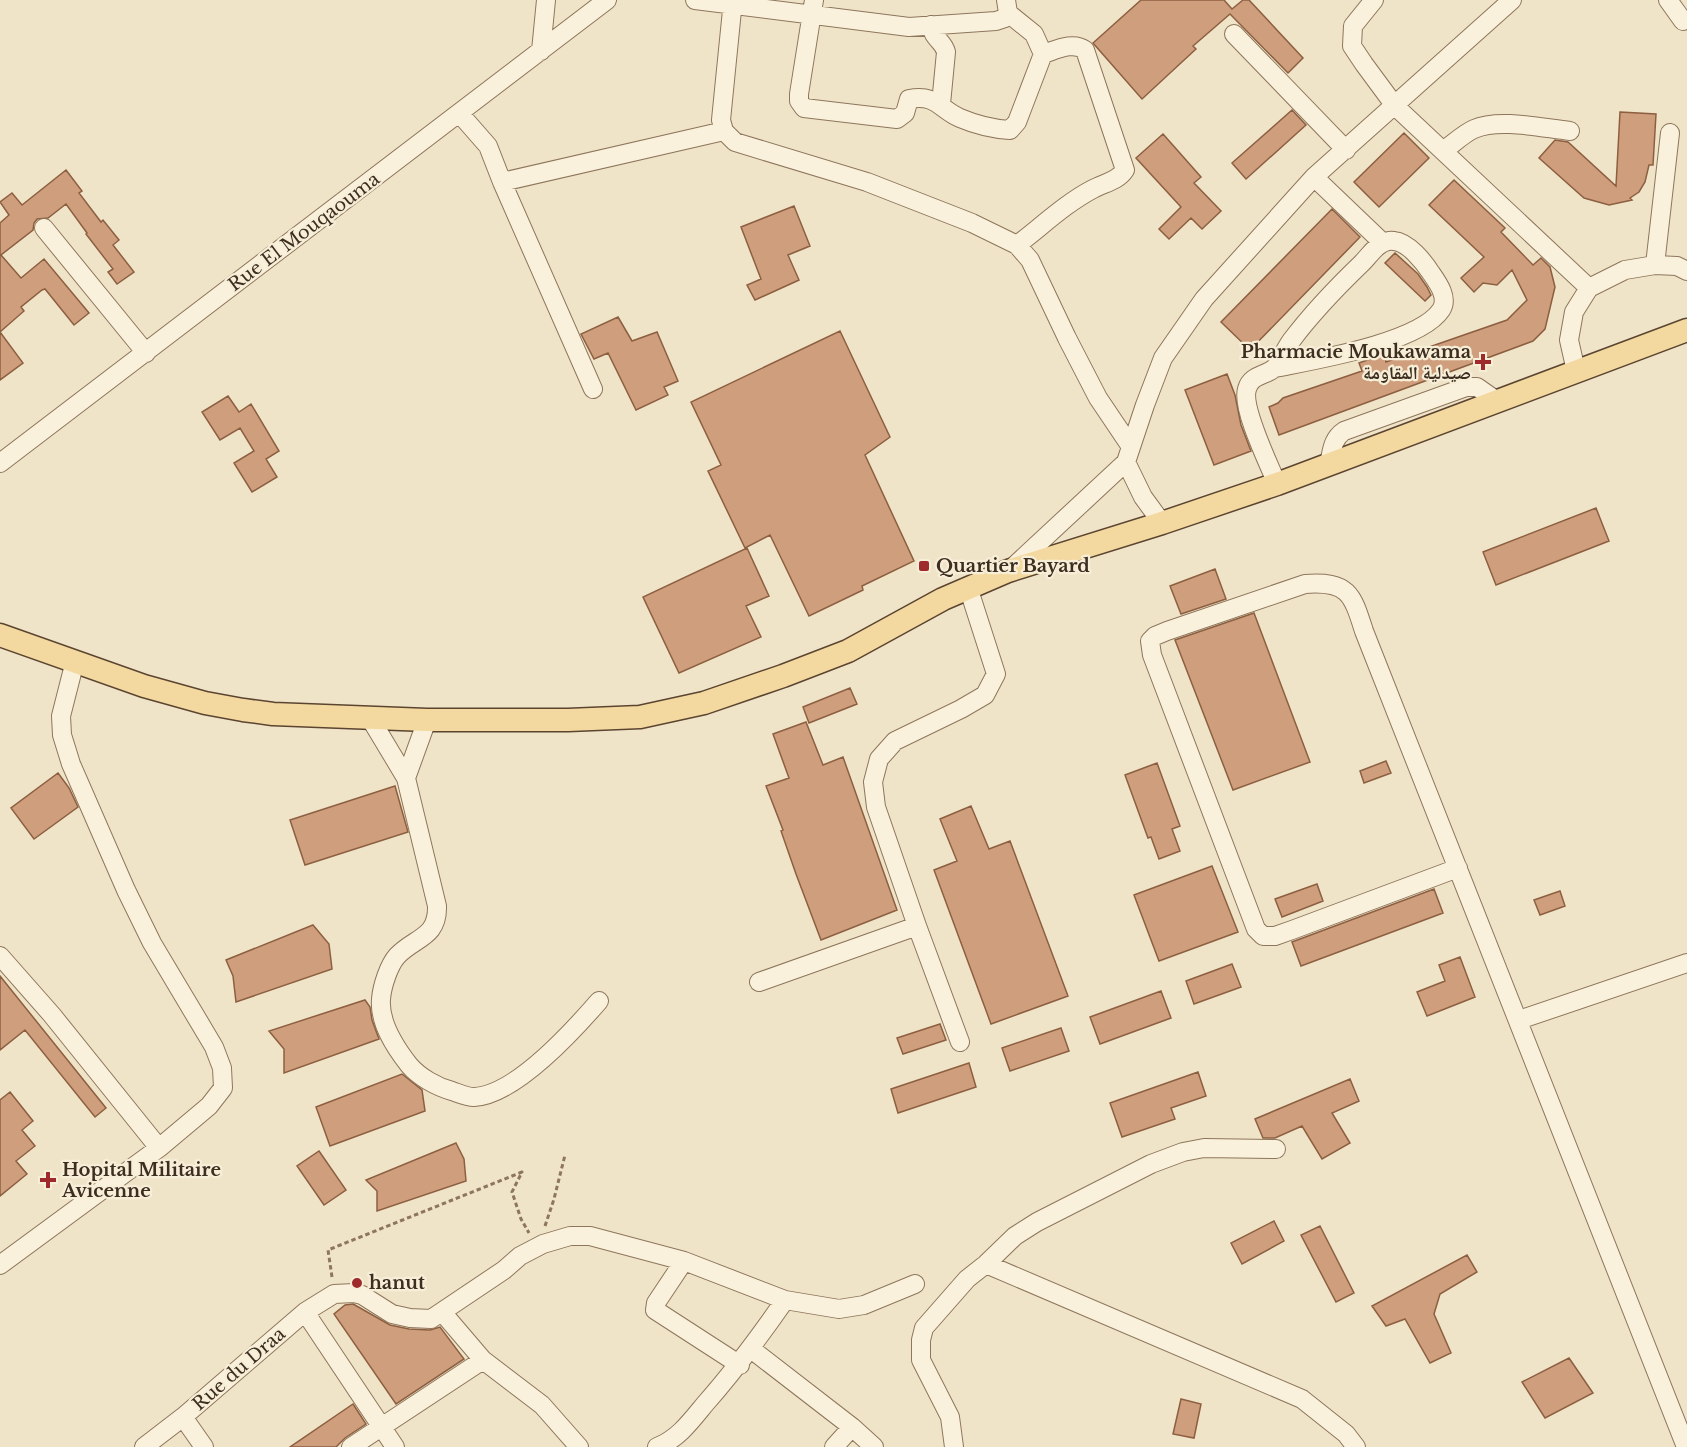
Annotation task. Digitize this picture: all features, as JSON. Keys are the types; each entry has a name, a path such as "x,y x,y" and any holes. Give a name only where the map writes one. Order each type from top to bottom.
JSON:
{"main road":[{"path":"0,635 144,686 214,705 273,714 427,720 568,720 640,717 704,703 783,676 848,651 968,587 1008,571 1162,524 1277,484 1687,330"}],"street":[{"path":"541,51 546,0"},
{"name":"Rue El Mouqaouma","path":"0,463 607,0"},
{"path":"695,0 813,8 909,27 996,21 1005,18 1007,7"},
{"path":"1374,0 1353,26 1352,46 1395,106 1589,288"},
{"path":"1008,571 1129,454 1163,358 1204,299 1314,177 1512,0"},
{"path":"1668,0 1683,21"},
{"path":"733,2 721,120 724,131 735,142 867,182 972,223 1017,245 1030,260 1066,338 1129,454 1143,497 1162,524"},
{"path":"813,8 799,94 799,101 804,108 897,119 905,113 909,99 935,100 947,111 960,118 1010,130 1017,122 1043,54 1034,34 1007,7"},
{"path":"931,25 936,39 945,46 946,52 941,104"},
{"path":"1234,34 1346,150"},
{"path":"1017,245 1071,203 1093,189 1121,176 1125,170 1085,50 1077,46 1068,46 1043,54"},
{"path":"460,114 488,146 593,389"},
{"path":"1443,151 1472,130 1482,126 1499,124 1570,131"},
{"path":"502,182 724,131"},
{"path":"1654,265 1670,133"},
{"path":"1314,177 1382,242"},
{"path":"44,228 146,352"},
{"path":"1275,368 1291,342 1344,280 1382,242 1402,243 1426,265 1441,288 1444,299 1442,309 1412,332 1381,343 1275,368 1254,378 1247,388 1247,407 1277,484"},
{"path":"1576,371 1569,340 1574,312 1589,288 1624,270 1654,265 1677,266 1687,272"},
{"path":"1458,868 1275,936 1263,936 1256,929 1152,655 1150,641 1155,636 1305,584 1319,583 1342,588 1354,601 1686,1447"},
{"path":"960,1042 916,926 876,807 873,782 879,759 896,741 985,695 996,674 968,587"},
{"path":"0,1266 159,1148 209,1106 224,1088 222,1068 214,1047 147,932 126,890 71,764 62,735 61,716 75,661"},
{"path":"370,718 406,778 437,906 437,918 430,931 396,957 381,999 383,1015 394,1045 413,1070 440,1088 472,1097 488,1094 521,1077 566,1038 599,1001"},
{"path":"406,778 427,720"},
{"path":"759,982 916,926"},
{"path":"0,956 52,1015 159,1148"},
{"path":"1519,1020 1687,963"},
{"path":"954,1447 950,1417 921,1360 921,1340 924,1328 967,1279 1015,1236 1036,1222 1151,1164 1183,1152 1204,1148 1276,1149"},
{"path":"334,1294 354,1293 362,1295 392,1314 410,1318 430,1318 504,1270 520,1256 570,1236 590,1236 684,1261 785,1300 839,1309 852,1308 915,1284"},
{"path":"684,1261 656,1303 655,1310 740,1365"},
{"path":"986,1264 1302,1399 1346,1434 1356,1447"},
{"name":"Rue du Draa","path":"144,1447 183,1417 305,1312 334,1294"},
{"path":"657,1447 669,1442 682,1431 740,1365 785,1300"},
{"path":"305,1312 395,1447"},
{"path":"442,1312 483,1360 542,1405 579,1447"},
{"path":"751,1349 852,1427 874,1447"},
{"path":"351,1447 483,1360"},
{"path":"183,1417 204,1447"},
{"path":"834,1447 852,1427"}],"path":[{"path":"538,1247 554,1199 565,1155"},
{"path":"334,1294 327,1250 522,1172 512,1192 521,1219 538,1247"}],"building":[{"path":"1141,0 1224,0 1232,9 1243,0 1249,0 1303,58 1288,73 1230,14 1193,46 1196,49 1142,99 1093,43"},
{"path":"1292,110 1306,125 1246,179 1232,163"},
{"path":"1620,112 1656,114 1653,165 1649,165 1645,182 1639,192 1630,198 1632,200 1609,205 1584,198 1539,158 1555,140 1568,142 1616,186"},
{"path":"1404,133 1429,158 1379,207 1354,182"},
{"path":"1163,134 1201,177 1194,183 1221,211 1202,229 1191,218 1169,239 1159,229 1181,207 1136,158"},
{"path":"66,170 82,191 79,193 101,222 103,220 119,240 113,245 134,272 117,284 108,272 113,269 66,204 48,218 37,219 33,230 1,255 21,278 44,259 89,313 74,325 45,289 21,307 24,311 0,332 0,223 9,215 0,202 12,193 22,205"},
{"path":"1454,180 1505,228 1501,232 1533,265 1541,258 1550,267 1555,287 1545,329 1533,341 1279,435 1269,407 1283,398 1362,371 1359,363 1384,354 1386,362 1507,320 1527,300 1512,270 1497,285 1483,283 1474,292 1461,278 1484,257 1429,205"},
{"path":"794,206 810,246 788,255 799,280 755,300 747,285 761,279 741,227"},
{"path":"1332,209 1360,237 1250,350 1221,322"},
{"path":"1395,253 1418,274 1427,287 1431,295 1425,301 1385,263"},
{"path":"618,317 632,341 657,332 678,381 664,387 668,395 636,410 608,353 594,359 581,334"},
{"path":"840,331 890,437 865,455 914,561 862,586 863,590 809,616 770,535 745,548 708,471 721,465 691,402"},
{"path":"0,332 23,363 0,380"},
{"path":"1227,374 1235,395 1241,425 1251,451 1214,465 1185,390"},
{"path":"228,396 239,412 251,404 279,451 266,459 277,477 252,492 234,463 254,451 240,428 220,440 202,412"},
{"path":"1596,508 1609,541 1496,585 1483,552"},
{"path":"747,548 769,596 746,606 761,637 679,673 643,597"},
{"path":"1215,569 1226,599 1181,614 1170,586"},
{"path":"1254,613 1310,762 1233,790 1175,640"},
{"path":"850,688 857,704 809,723 803,707"},
{"path":"806,722 823,765 843,757 897,910 821,940 766,786 789,778 773,734"},
{"path":"1386,761 1391,773 1364,783 1360,771"},
{"path":"1157,763 1180,826 1172,829 1180,851 1159,859 1151,837 1148,838 1125,775"},
{"path":"58,773 69,788 78,807 34,839 11,808"},
{"path":"395,786 408,832 305,865 290,820"},
{"path":"971,806 989,849 1010,841 1068,996 991,1024 934,870 957,861 940,819"},
{"path":"1212,866 1238,932 1159,961 1134,895"},
{"path":"1317,884 1323,901 1282,917 1275,899"},
{"path":"1434,889 1443,913 1301,966 1292,942"},
{"path":"1560,891 1565,906 1540,915 1534,900"},
{"path":"313,925 329,944 332,969 236,1002 233,976 226,960"},
{"path":"1460,957 1475,997 1427,1016 1417,992 1445,981 1439,965"},
{"path":"1232,964 1241,987 1194,1004 1186,981"},
{"path":"0,976 106,1108 95,1117 25,1030 0,1050"},
{"path":"1161,991 1171,1018 1100,1044 1090,1017"},
{"path":"365,1000 370,1007 379,1039 284,1073 284,1049 269,1031"},
{"path":"940,1024 946,1040 903,1054 897,1038"},
{"path":"1061,1028 1069,1051 1010,1071 1002,1048"},
{"path":"969,1063 976,1087 898,1113 891,1089"},
{"path":"1198,1072 1206,1096 1171,1108 1175,1119 1122,1137 1110,1103"},
{"path":"402,1074 422,1090 425,1111 330,1146 316,1107"},
{"path":"1350,1079 1359,1101 1332,1113 1350,1143 1322,1159 1302,1126 1275,1138 1263,1138 1255,1119"},
{"path":"10,1092 33,1121 22,1130 35,1146 16,1161 27,1174 0,1196 0,1100"},
{"path":"456,1143 464,1159 466,1181 377,1211 377,1191 366,1180"},
{"path":"319,1151 346,1190 324,1205 297,1166"},
{"path":"1274,1221 1284,1241 1242,1264 1231,1243"},
{"path":"1320,1226 1354,1293 1336,1302 1301,1235"},
{"path":"1467,1255 1477,1272 1440,1294 1434,1314 1451,1353 1430,1363 1405,1319 1386,1326 1372,1306"},
{"path":"353,1304 390,1325 430,1330 440,1327 464,1359 396,1404 334,1314 345,1305"},
{"path":"1569,1358 1593,1393 1545,1418 1522,1382"},
{"path":"1181,1399 1201,1404 1194,1438 1173,1434"},
{"path":"353,1404 366,1424 336,1447 290,1447"}],"place":[{"name":"Pharmacie Moukawama صيدلية المقاومة","path":"1483,362"},
{"name":"Quartier Bayard","path":"924,566"},
{"name":"Hopital Militaire Avicenne","path":"48,1180"},
{"name":"hanut","path":"357,1283"}]}
